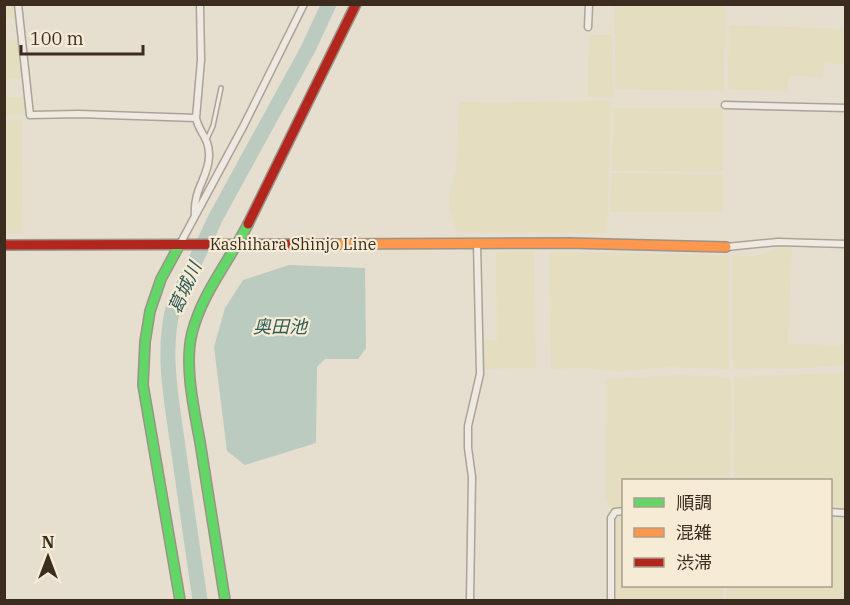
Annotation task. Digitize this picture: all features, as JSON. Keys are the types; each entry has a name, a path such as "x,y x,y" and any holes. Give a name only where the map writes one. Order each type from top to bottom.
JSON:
{"street":[{"path":"18,4 30,115 79,114 196,118"},
{"path":"195,216 195,197 209,159 207,139 197,124 196,118 201,60 200,4"},
{"path":"180,600 143,385 150,311 161,279 182,244 264,87 304,4"},
{"path":"225,600 192,394 189,347 192,331 210,288 238,245 356,4"},
{"path":"588,27 589,4"},
{"path":"725,105 846,108"},
{"path":"726,247 778,242 846,244"},
{"path":"470,600 472,477 468,426 480,374 477,243"},
{"name":"Kashihara Shinjo Line","path":"4,245 568,243 726,247"},
{"path":"611,600 611,518 615,512 622,512"}],"lane":[{"path":"207,139 213,126 221,88"}],"shaded area":[{"path":"4,5 15,5 15,19 5,19"},
{"path":"614,5 726,5 723,91 616,89"},
{"path":"729,25 845,29 845,64 824,63 823,77 789,76 788,91 728,89"},
{"path":"612,35 613,97 588,97 589,37"},
{"path":"5,39 18,40 22,78 5,79"},
{"path":"5,97 24,97 25,114 5,115"},
{"path":"604,100 611,104 607,233 457,232 450,211 449,198 456,170 459,102"},
{"path":"614,108 723,108 723,171 612,171"},
{"path":"5,120 22,120 23,233 5,233"},
{"path":"612,173 723,175 723,212 610,212"},
{"path":"784,246 792,246 788,344 845,345 845,365 733,369 732,255 757,256"},
{"path":"534,251 536,368 483,369 483,340 497,340 496,252"},
{"path":"549,252 729,255 729,369 664,367 618,372 588,368 551,369"},
{"path":"845,373 845,508 832,507 832,479 734,479 734,377"},
{"path":"681,375 728,377 731,380 730,479 622,479 622,508 610,508 605,498 606,379"},
{"path":"622,516 622,587 724,587 722,600 616,600 616,520"},
{"path":"832,517 845,517 845,600 726,600 727,587 832,587"}],"water":[{"name":"奥田池","path":"289,265 365,268 366,348 358,359 325,359 317,367 316,443 245,465 227,451 214,347 225,308 243,280"}],"waterway":[{"name":"葛城川","path":"200,600 169,381 168,344 173,308 216,217 308,49 329,4"}],"traffic: fast":[{"path":"225,600 193,401 189,359 192,333 202,304 248,224"},
{"path":"180,244 161,279 150,311 145,342 143,385 180,600"}],"traffic: slow":[{"path":"335,244 568,243 726,247"}],"traffic: jam":[{"path":"248,224 356,4"},
{"path":"4,245 335,244"}]}
